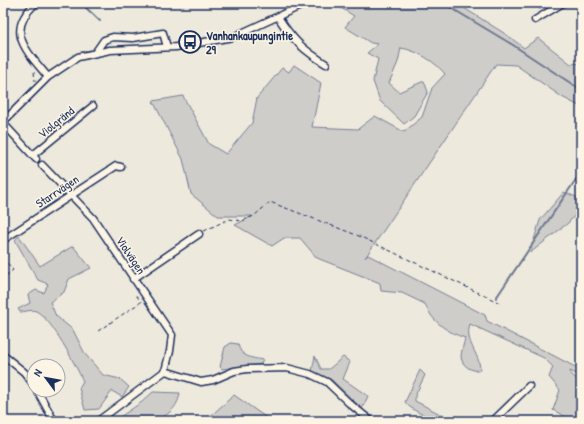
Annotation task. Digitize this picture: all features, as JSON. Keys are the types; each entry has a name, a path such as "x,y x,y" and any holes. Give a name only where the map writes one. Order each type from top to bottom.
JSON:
{"street":[{"path":"36,3 26,14 22,23 19,32 20,40 23,46 48,77"},
{"path":"3,122 48,77 78,57 110,50 167,47 233,37 308,3"},
{"path":"535,20 563,3"},
{"path":"278,17 291,37 305,51 326,64"},
{"path":"95,53 104,40 113,37 133,38 163,33 167,47"},
{"name":"Violgränd","path":"3,122 35,157 93,106"},
{"name":"Violvägen","path":"42,165 92,218 172,335 165,371"},
{"name":"Starrvägen","path":"4,239 116,166 121,167"},
{"path":"133,278 198,234"},
{"path":"3,355 26,375"},
{"path":"98,421 165,371 201,382 213,380 234,371 247,369 287,368 310,374 327,382 349,403 372,421"},
{"path":"493,421 529,386"},
{"path":"41,398 54,421"}],"path":[{"path":"538,10 549,3"},
{"path":"198,234 229,219 242,221 254,216 270,202 359,236 500,303"},
{"path":"3,258 13,270 3,278"},
{"path":"98,331 141,302 136,295"}],"shaded area":[{"path":"333,3 456,3 507,35 524,48 538,38 571,64 581,63 581,107 562,97 516,65 496,64 365,258 368,255 485,315 487,321 581,370 581,376 570,371 571,374 581,383 581,421 575,421 575,419 564,416 553,410 560,390 549,377 553,367 544,358 470,324 469,337 478,358 480,370 468,368 463,363 461,357 465,338 452,333 441,326 432,316 425,304 402,293 381,291 380,283 317,258 300,238 284,238 272,246 235,225 252,216 218,216 191,194 183,159 153,101 183,96 209,144 226,154 252,123 257,98 282,68 289,72 294,65 321,83 312,127 358,129 375,116 404,132 422,117 432,88 445,74 425,57 413,51 401,48 398,62 389,83 399,92 424,81 428,92 414,116 404,124 380,101 373,81 378,59 367,53 378,44 371,43 345,27 354,16"},
{"path":"564,192 581,199 581,209 568,223 530,253 540,220"},
{"path":"19,236 40,266 73,246 91,268 69,279 64,292 50,302 56,316 73,330 85,354 103,375 120,379 129,387 122,397 112,391 99,409 85,410 79,388 83,381 69,353 56,332 36,311 30,310 20,312 18,309 30,303 28,295 36,290 44,293 48,284 38,280 15,240"},
{"path":"231,343 238,344 241,352 247,356 263,360 261,364 222,369 220,367 225,347"},
{"path":"315,356 321,369 329,369 343,357 350,362 343,379 368,396 362,409 332,380 312,371"},
{"path":"420,370 425,375 415,396 415,401 448,418 447,421 442,421 424,415 408,406 405,402"},
{"path":"153,392 180,393 176,405 170,412 159,419 160,421 114,421 142,402"},
{"path":"234,395 271,421 205,421"}],"waterway":[{"path":"81,3 100,21"},
{"path":"443,3 513,45 581,90"},
{"path":"496,298 581,172"}],"place":[{"name":"Vanhankaupungintie 29","path":"190,42"}]}
